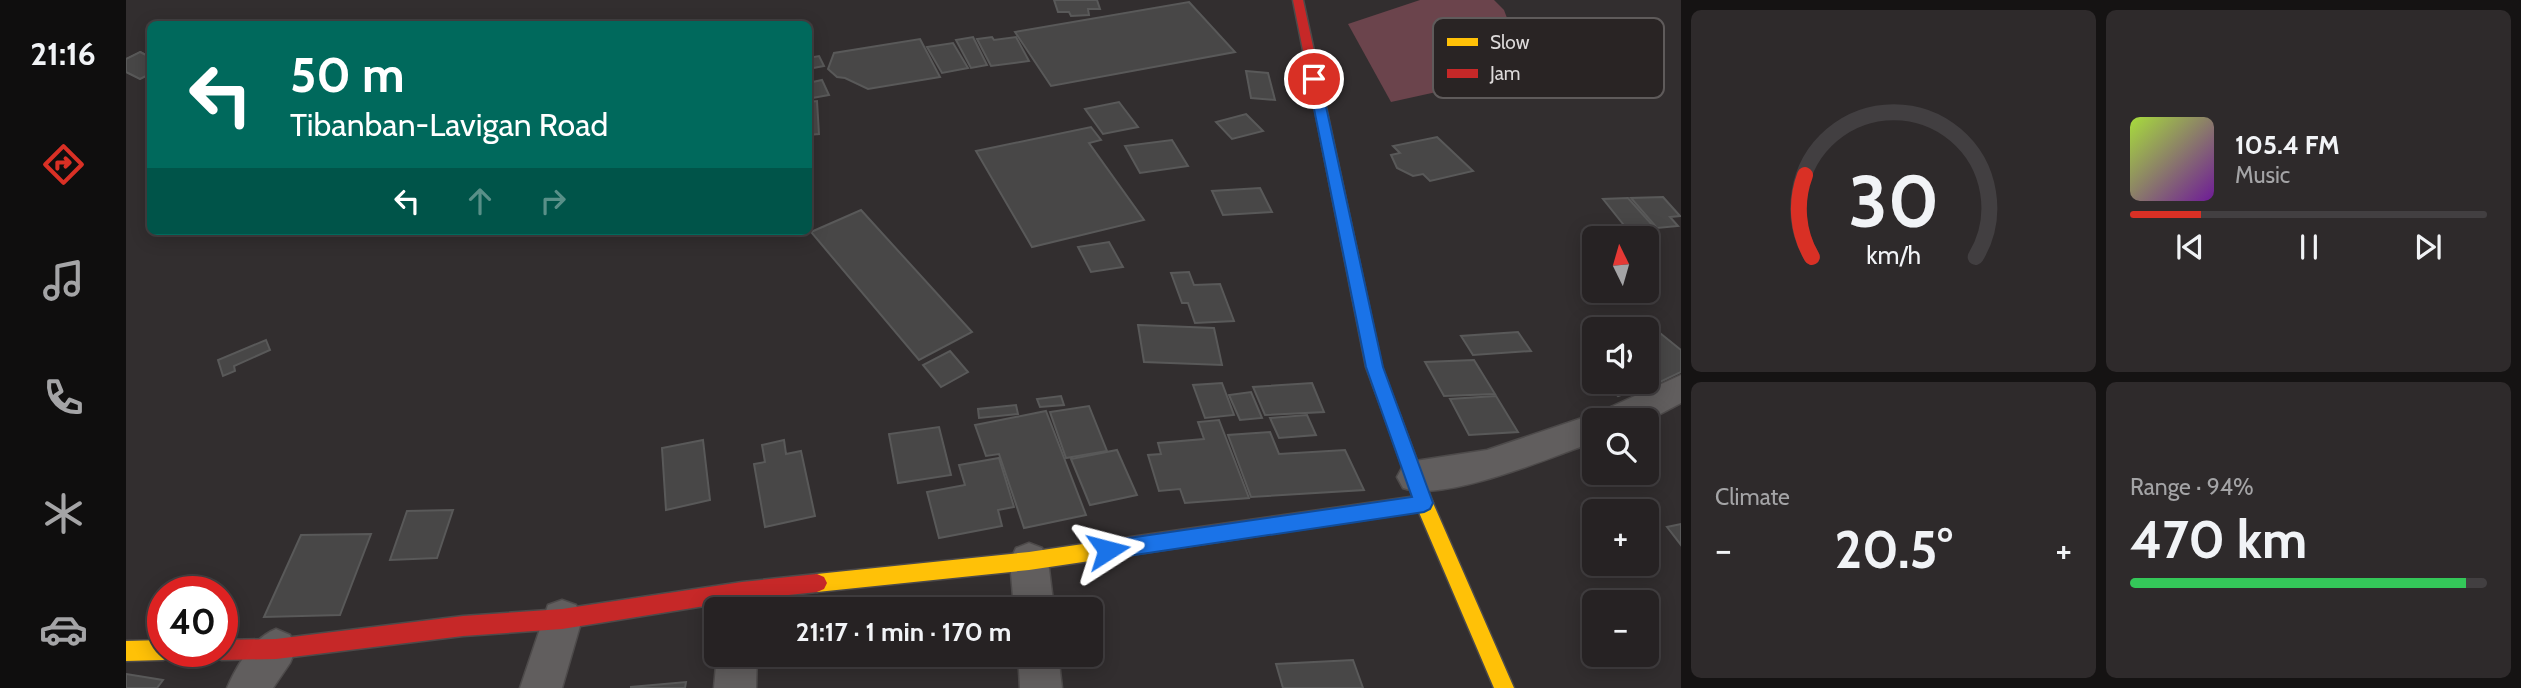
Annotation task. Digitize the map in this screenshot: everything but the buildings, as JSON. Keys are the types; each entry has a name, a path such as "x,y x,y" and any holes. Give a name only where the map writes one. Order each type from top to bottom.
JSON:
{"street":[{"path":"1298,0 1374,367 1419,491 1504,688"},
{"path":"1640,408 1681,388"},
{"path":"763,597 1029,561 1419,491 1487,464 1582,432"},
{"path":"1029,561 1033,597"},
{"path":"238,650 276,649 463,626 704,604"},
{"path":"541,688 562,619"},
{"path":"248,688 276,649"},
{"path":"126,650 147,650"},
{"path":"735,688 736,667"},
{"path":"1039,667 1041,688"}],"shaded area":[{"path":"1420,0 1494,0 1504,10 1507,18 1433,18 1433,93 1391,102 1348,24"}],"traffic: slow":[{"path":"1393,418 1424,503 1504,688"},
{"path":"817,583 1029,561 1110,549"},
{"path":"126,651 147,650"}],"traffic: jam":[{"path":"1298,0 1374,367 1393,418"},
{"path":"1110,549 1424,503"},
{"path":"238,650 276,649 463,626 562,619 742,591 817,583"}],"route":[{"path":"1108,550 1424,503 1374,367 1314,79"}]}
